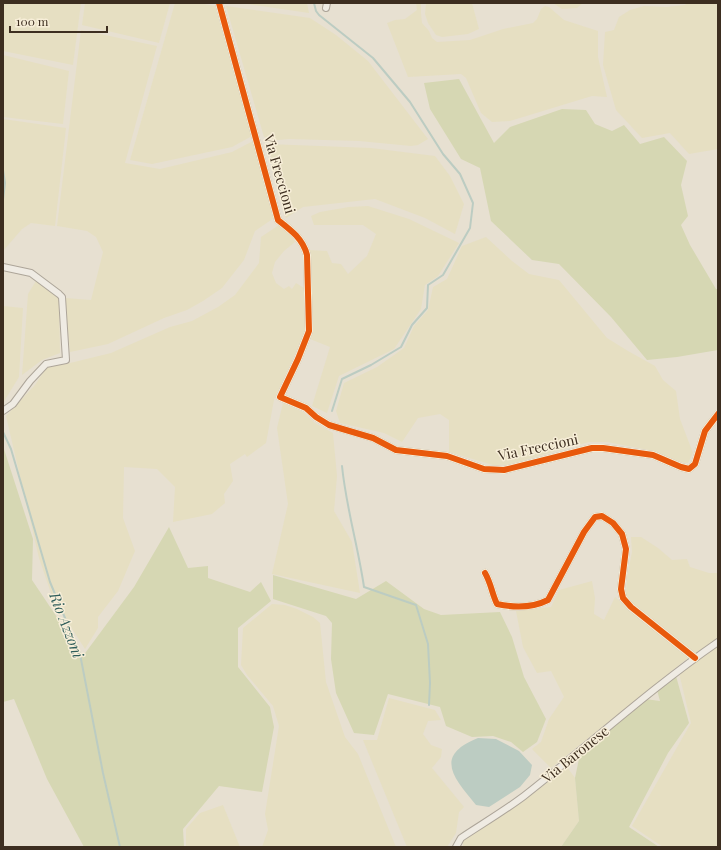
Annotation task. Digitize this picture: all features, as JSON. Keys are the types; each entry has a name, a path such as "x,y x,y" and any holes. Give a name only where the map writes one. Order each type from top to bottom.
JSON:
{"street":[{"name":"Via Freccioni","path":"219,3 278,220 289,228 301,241 305,246 307,255 309,332 280,397 306,408 316,417 330,425 373,438 396,450 447,456 484,469 504,470 592,448 603,448 653,455 689,469 695,464 705,432 718,414"},
{"path":"3,267 31,273 62,297 66,360 46,364 30,381 13,404 3,411"},
{"path":"485,573 490,580 497,604 525,607 542,603 548,600 584,532 595,517 602,516 613,523 622,534 626,549 621,589 623,598 631,607 695,658"},
{"name":"Via Baronese","path":"456,847 460,838 523,796 648,694 718,642"}],"shaded area":[{"path":"3,3 81,3 73,65 3,51"},
{"path":"85,3 170,3 159,43 82,25"},
{"path":"175,3 199,3 215,6 252,136 232,147 152,164 130,160"},
{"path":"242,3 307,3 309,13 254,5"},
{"path":"416,3 421,3 422,23 429,31 432,38 437,42 470,40 503,29 533,23 537,19 541,9 545,6 549,7 564,20 598,31 598,57 607,97 592,96 510,121 492,122 481,113 466,78 461,74 408,77 387,23 405,19 417,10"},
{"path":"426,3 472,3 479,29 468,34 442,37 436,35 428,23 425,14"},
{"path":"553,3 583,3 577,8 562,9"},
{"path":"687,3 718,3 718,149 689,154 670,133 642,138 616,110 603,65 605,32 614,30 619,17 630,10 644,6 666,7 685,5"},
{"path":"226,6 310,18 336,35 368,61 428,139 418,145 411,146 359,141 278,140 264,137"},
{"path":"81,30 157,46 125,163 160,169 232,152 253,141 274,218 255,231 244,260 222,288 203,301 187,310 164,318 108,344 70,352 65,298 91,300 103,252 96,237 87,231 57,226"},
{"path":"3,55 69,71 63,124 3,117"},
{"path":"3,119 66,128 55,226 31,223 22,229 3,251"},
{"path":"268,144 371,148 435,156 450,176 464,204 455,234 425,218 375,199 303,207 286,218"},
{"path":"368,206 409,219 459,243 438,276 425,285 421,309 394,349 339,376 327,413 312,406 330,347 310,339 312,332 308,250 327,251 332,263 341,264 348,274 367,256 376,234 363,225 314,225 311,216 320,212 349,207"},
{"path":"279,225 288,230 295,242 284,251 275,262 272,273 276,283 284,289 289,286 292,289 296,283 304,288 306,330 274,400 266,443 247,457 245,454 230,464 233,481 224,494 225,503 212,514 173,522 175,487 157,469 124,467 123,518 135,551 118,591 98,617 98,628 85,649 53,599 39,558 6,416 35,385 47,367 111,353 170,327 192,321 218,307 235,295 259,263 261,237"},
{"path":"486,237 512,261 529,274 559,280 607,338 655,366 663,380 676,391 680,419 693,453 688,463 680,462 654,451 607,442 589,442 507,465 493,465 449,452 449,420 440,414 418,418 402,442 384,433 340,423 336,411 344,383 377,367 404,348 414,326 428,310 433,287 447,279 462,246"},
{"path":"36,281 59,297 60,353 42,360 22,375 28,294"},
{"path":"3,306 23,308 19,377 3,403"},
{"path":"283,403 303,412 315,423 333,433 337,476 334,511 352,542 360,593 272,574 288,504 277,428"},
{"path":"631,537 641,537 658,548 672,560 687,559 690,567 709,573 718,573 718,638 695,654 630,601 626,594 627,577 632,552"},
{"path":"592,581 595,598 594,614 604,620 615,597 688,658 551,768 532,749 541,742 549,719 564,697 551,671 537,673 523,647 516,611 551,607 559,590"},
{"path":"272,604 285,605 297,609 313,617 320,623 326,682 345,737 358,754 396,847 262,847 268,830 265,814 279,726 273,706 247,675 241,665 243,628"},
{"path":"718,645 718,847 663,847 632,826 691,723 679,673"},
{"path":"389,698 435,710 441,720 428,721 423,734 431,745 442,749 441,757 432,768 464,807 459,812 456,833 447,847 407,847 363,740 377,740"},
{"path":"478,738 496,739 519,751 532,765 530,775 520,787 489,807 476,805 455,777 452,768 452,760 456,752 464,745"},
{"path":"567,767 575,778 579,821 561,847 463,847 463,841 525,800"},
{"path":"223,805 240,847 186,847 186,829 200,813"}],"green space":[{"path":"459,79 494,143 510,127 562,109 586,110 595,124 612,131 624,125 640,144 664,137 687,161 681,185 688,216 681,225 690,245 716,289 718,289 718,350 677,357 647,360 611,317 559,264 532,260 491,221 480,168 461,159 430,109 424,83"},
{"path":"3,446 33,539 32,580 83,656 134,587 169,527 188,568 208,566 208,578 250,592 261,582 271,601 238,628 238,667 270,707 274,727 262,792 219,786 183,829 184,847 84,847 47,779 14,699 3,702"},
{"path":"273,575 356,599 386,581 424,609 441,615 500,612 512,637 524,677 546,719 537,742 523,752 511,742 493,736 472,737 446,726 440,707 388,694 374,735 354,733 336,693 331,659 332,623 326,616 273,599"},
{"path":"676,676 689,723 668,753 629,827 659,847 561,847 579,821 575,778 580,754 645,699 660,701 657,690"}],"waterway":[{"path":"314,3 316,11 319,15 373,58 410,102 443,154 460,174 473,203 470,228 443,275 428,285 427,308 412,325 401,347 371,365 342,379 332,411"},
{"name":"Rio Azzoni","path":"3,170 5,183 3,200"},
{"name":"Rio Azzoni","path":"3,432 11,449 50,582 80,654 103,773 120,847"},
{"path":"342,466 346,496 364,587 416,605 428,644 430,683 429,705"}],"cycle path":[{"path":"219,3 278,220 292,231 303,244 307,255 309,331 280,397 306,408 316,417 329,425 373,438 396,450 447,456 484,469 504,470 592,448 603,448 653,455 689,469 695,464 705,431 718,414"},
{"path":"485,573 497,604 510,606 530,606 542,603 548,600 584,532 595,517 602,516 613,523 622,534 626,549 621,589 623,598 631,607 695,658"}]}
